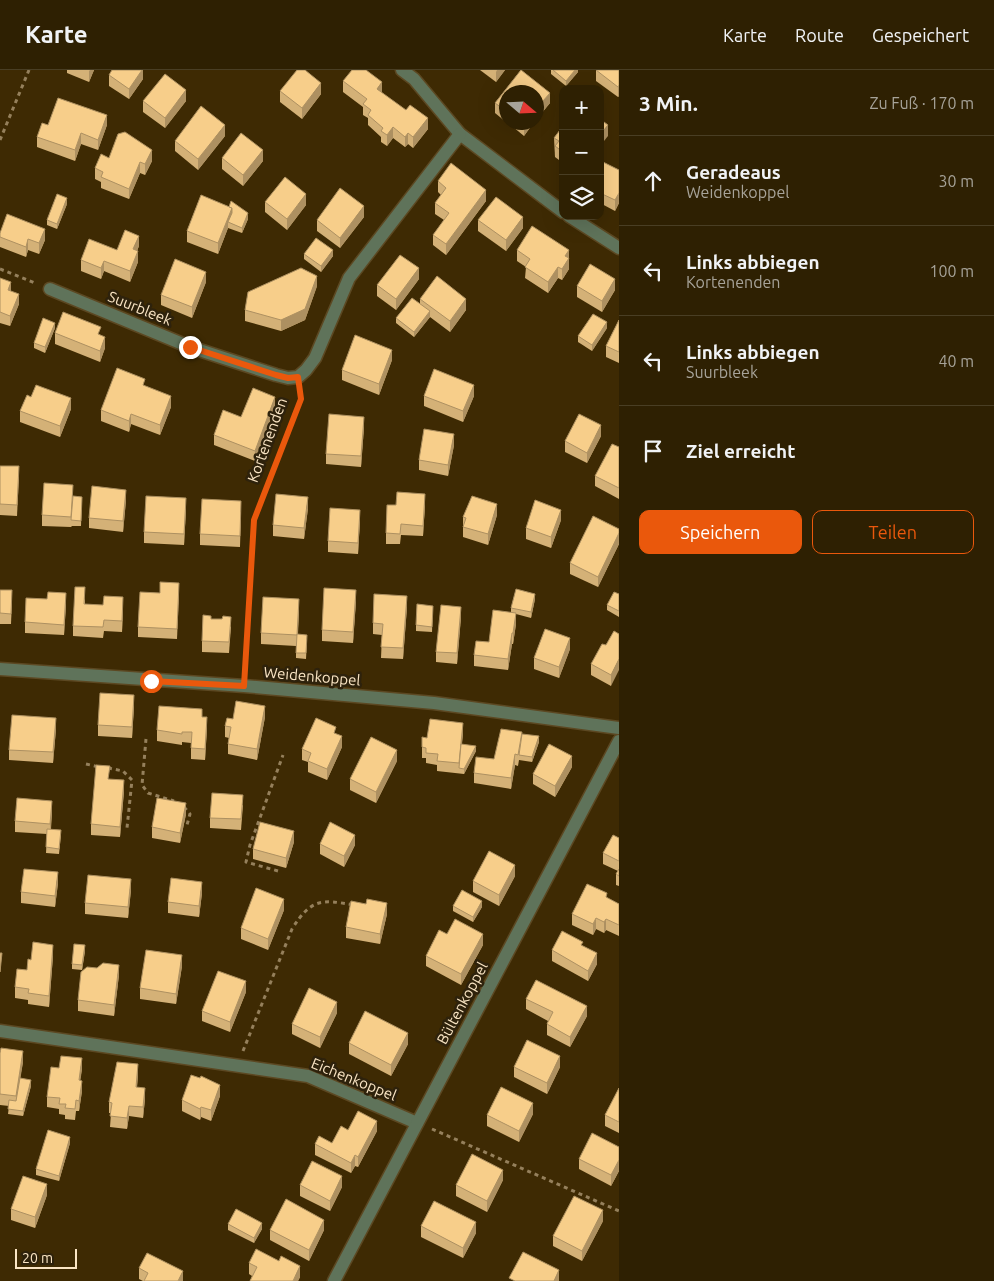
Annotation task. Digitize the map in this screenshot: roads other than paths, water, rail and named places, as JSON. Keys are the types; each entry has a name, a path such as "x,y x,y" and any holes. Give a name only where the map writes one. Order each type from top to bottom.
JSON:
{"street":[{"path":"402,70 414,79 460,134 559,209"},
{"name":"Suurbleek","path":"50,289 190,347 276,375 288,378 298,377 315,358 349,278 460,134"},
{"path":"575,220 619,248"},
{"name":"Weidenkoppel","path":"0,669 244,686 434,703 619,728"},
{"name":"Bültenkoppel","path":"334,1281 619,741"},
{"name":"Eichenkoppel","path":"0,1031 308,1076 418,1123"}]}
